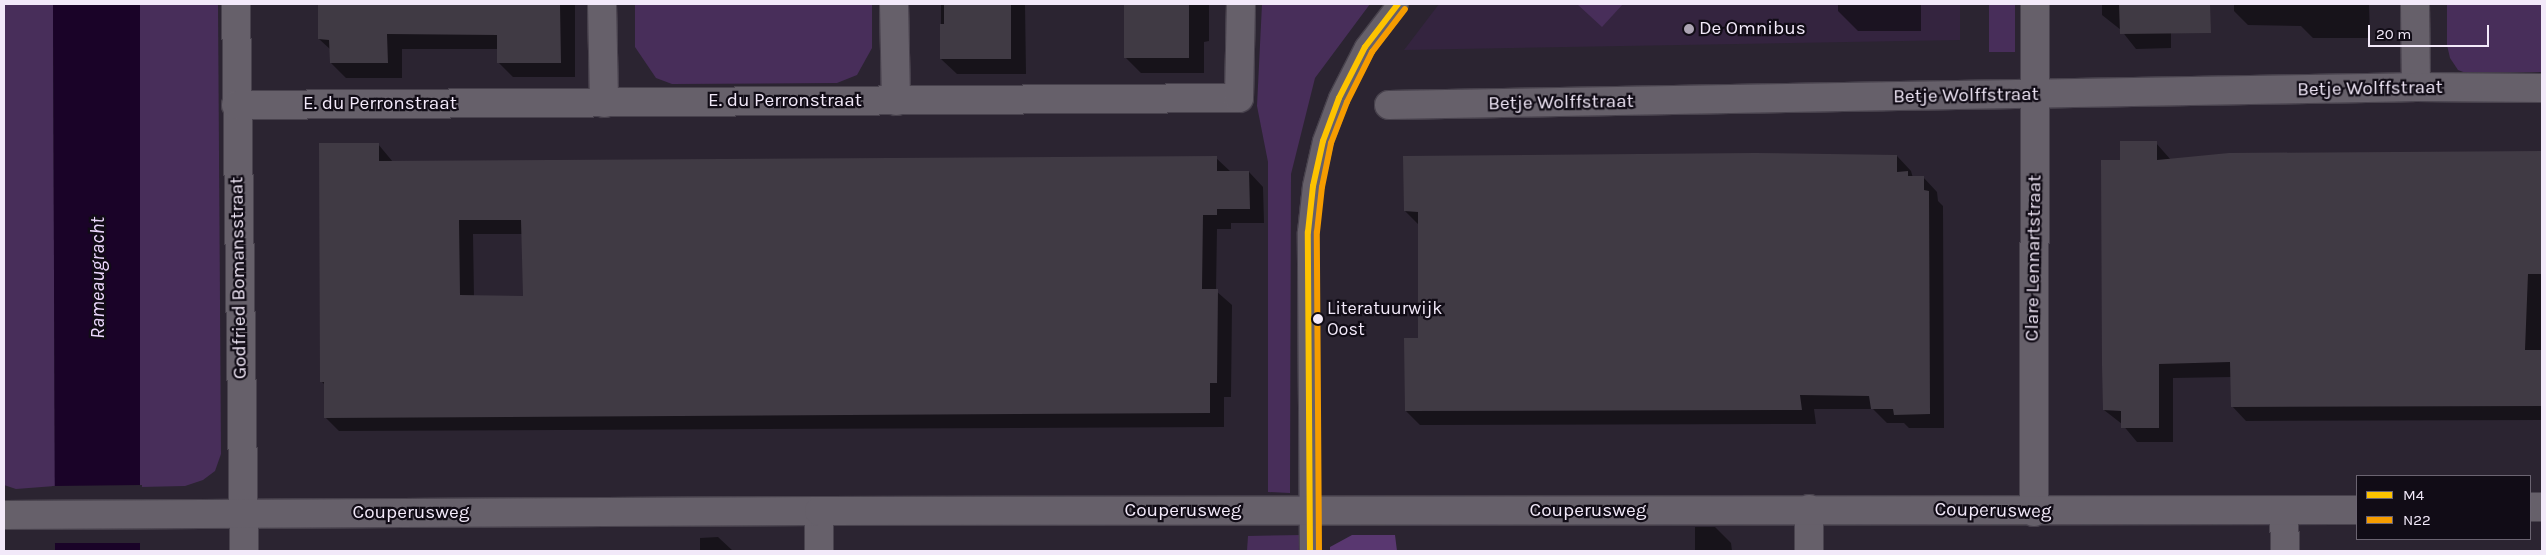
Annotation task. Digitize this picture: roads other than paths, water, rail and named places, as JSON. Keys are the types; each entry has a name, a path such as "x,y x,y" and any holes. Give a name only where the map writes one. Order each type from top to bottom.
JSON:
{"street":[{"name":"Godfried Bomansstraat","path":"236,4 236,106 245,514 244,551"},
{"path":"602,4 604,103"},
{"path":"894,4 896,101"},
{"name":"E. du Perronstraat","path":"236,106 1239,98 1241,4"},
{"name":"Clare Lennartstraat","path":"2034,512 2035,4"},
{"path":"2415,4 2416,87"},
{"name":"Betje Wolffstraat","path":"1389,105 2416,87 2542,88"},
{"path":"1809,509 1809,551"},
{"name":"Couperusweg","path":"4,515 819,511 1309,512 1809,509 2034,512 2356,510"},
{"path":"819,511 819,551"},
{"path":"2284,511 2285,551"}],"lane":[{"path":"1310,551 1308,232 1313,186 1325,136 1344,88 1366,47 1398,4"}],"water":[{"name":"Rameaugracht","path":"53,4 140,4 140,551 55,551"}],"place":[{"name":"De Omnibus","path":"1689,29"},
{"name":"Literatuurwijk Oost","path":"1318,319"}]}
